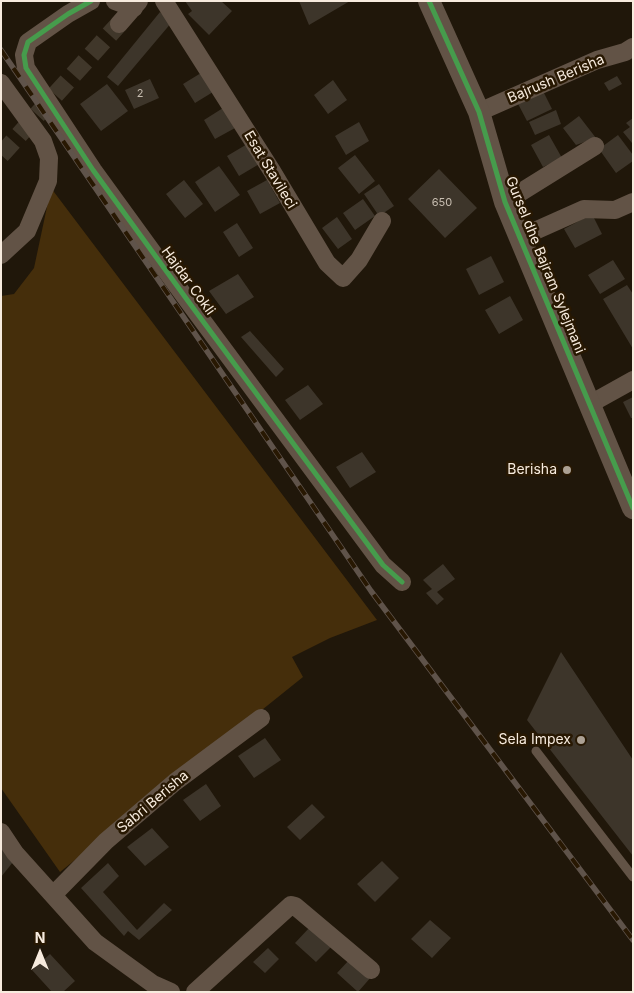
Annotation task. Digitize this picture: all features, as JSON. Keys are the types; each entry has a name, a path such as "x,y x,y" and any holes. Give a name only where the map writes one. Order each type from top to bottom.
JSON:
{"street":[{"name":"Hajdar Cokli","path":"91,1 68,14 28,42 24,54 26,68 93,170 188,301 383,565 402,582"},
{"path":"115,1 137,5"},
{"name":"Esat Stavileci","path":"164,1 272,171 327,263 343,278 360,260 382,221"},
{"name":"Gursel dhe Bajram Sylejmani","path":"429,1 479,112 505,202 519,238 633,508"},
{"path":"119,24 137,5"},
{"name":"Bajrush Berisha","path":"479,112 597,60 625,52 633,47"},
{"path":"1,83 43,141 49,158 48,181 27,231 1,255"},
{"name":"Gursel dhe Bajram Sylejmani","path":"505,202 595,146"},
{"path":"519,238 584,209 615,210 633,202"},
{"path":"590,404 633,380"},
{"name":"Sabri Berisha","path":"53,895 113,835 175,782 261,718"},
{"path":"1,832 15,853 95,942 153,984 171,992"},
{"path":"195,992 291,905 296,906 371,970"}],"lane":[{"path":"536,750 633,877"}],"shaded area":[{"path":"51,188 377,620 330,638 292,657 303,677 60,872 1,788 1,296 14,294 34,268"}],"building":[{"path":"185,1 221,1 232,11 209,35 188,14 192,11"},
{"path":"299,1 350,1 309,25"},
{"path":"160,12 172,22 118,86 107,77"},
{"path":"201,73 213,92 195,103 183,84"},
{"path":"617,76 622,84 609,91 604,83"},
{"path":"150,79 159,98 134,109 125,90"},
{"path":"333,80 347,100 328,114 314,95"},
{"path":"107,84 128,111 101,131 80,104"},
{"path":"541,87 552,109 527,121 516,100"},
{"path":"223,108 235,128 215,139 204,120"},
{"path":"556,110 561,124 535,135 529,122"},
{"path":"579,116 596,138 576,145 563,128"},
{"path":"633,118 632,143 623,132 630,127 626,123"},
{"path":"359,122 369,141 346,155 335,136"},
{"path":"549,135 562,158 543,167 531,145"},
{"path":"618,135 633,155 633,161 616,173 599,149"},
{"path":"249,143 261,163 239,176 227,156"},
{"path":"355,155 375,181 359,194 338,168"},
{"path":"219,166 240,195 215,212 195,182"},
{"path":"439,169 477,208 445,238 408,199"},
{"path":"184,180 203,204 185,218 166,194"},
{"path":"267,180 280,203 260,214 247,191"},
{"path":"379,184 394,206 379,216 364,194"},
{"path":"363,199 375,216 355,230 343,213"},
{"path":"592,214 602,234 575,248 564,229"},
{"path":"337,217 352,239 338,249 322,228"},
{"path":"237,223 253,248 239,257 223,232"},
{"path":"491,256 504,282 479,295 466,269"},
{"path":"613,260 625,279 600,294 588,275"},
{"path":"238,274 254,297 226,314 209,291"},
{"path":"627,285 633,294 633,349 603,299"},
{"path":"510,296 523,320 499,334 485,310"},
{"path":"250,331 284,369 276,377 241,337"},
{"path":"308,385 323,404 300,420 285,400"},
{"path":"633,397 633,418 631,418 623,402"},
{"path":"362,452 376,472 350,488 336,467"},
{"path":"443,564 455,579 437,592 444,599 437,605 426,593 432,589 423,580"},
{"name":"Sela Impex","path":"561,652 633,760 633,856 527,720"},
{"path":"265,738 281,760 254,778 238,756"},
{"path":"206,784 221,806 200,821 183,800"},
{"path":"312,804 325,817 300,840 287,827"},
{"path":"152,828 169,847 145,866 127,847"},
{"path":"1,845 17,857 1,877"},
{"path":"382,861 399,878 375,902 357,884"},
{"path":"108,863 119,876 103,892 137,930 164,903 172,910 139,940 128,931 124,936 81,888"},
{"path":"430,920 451,938 432,958 411,939"},
{"path":"310,927 332,946 316,962 295,943"},
{"path":"268,948 279,959 265,973 253,962"},
{"path":"50,954 75,981 63,992 52,992 32,970"},
{"path":"350,959 372,976 358,992 337,973"}],"tunnel":[{"path":"1,155 119,24"}],"railway":[{"path":"1,50 371,591 633,940"}],"cycle path":[{"path":"91,1 68,14 28,42 24,55 26,68 93,170 188,301 383,565 402,582"},
{"path":"429,1 479,112 505,202 633,508"}],"place":[{"name":"Berisha","path":"567,470"},
{"name":"Sela Impex","path":"581,740"}]}
